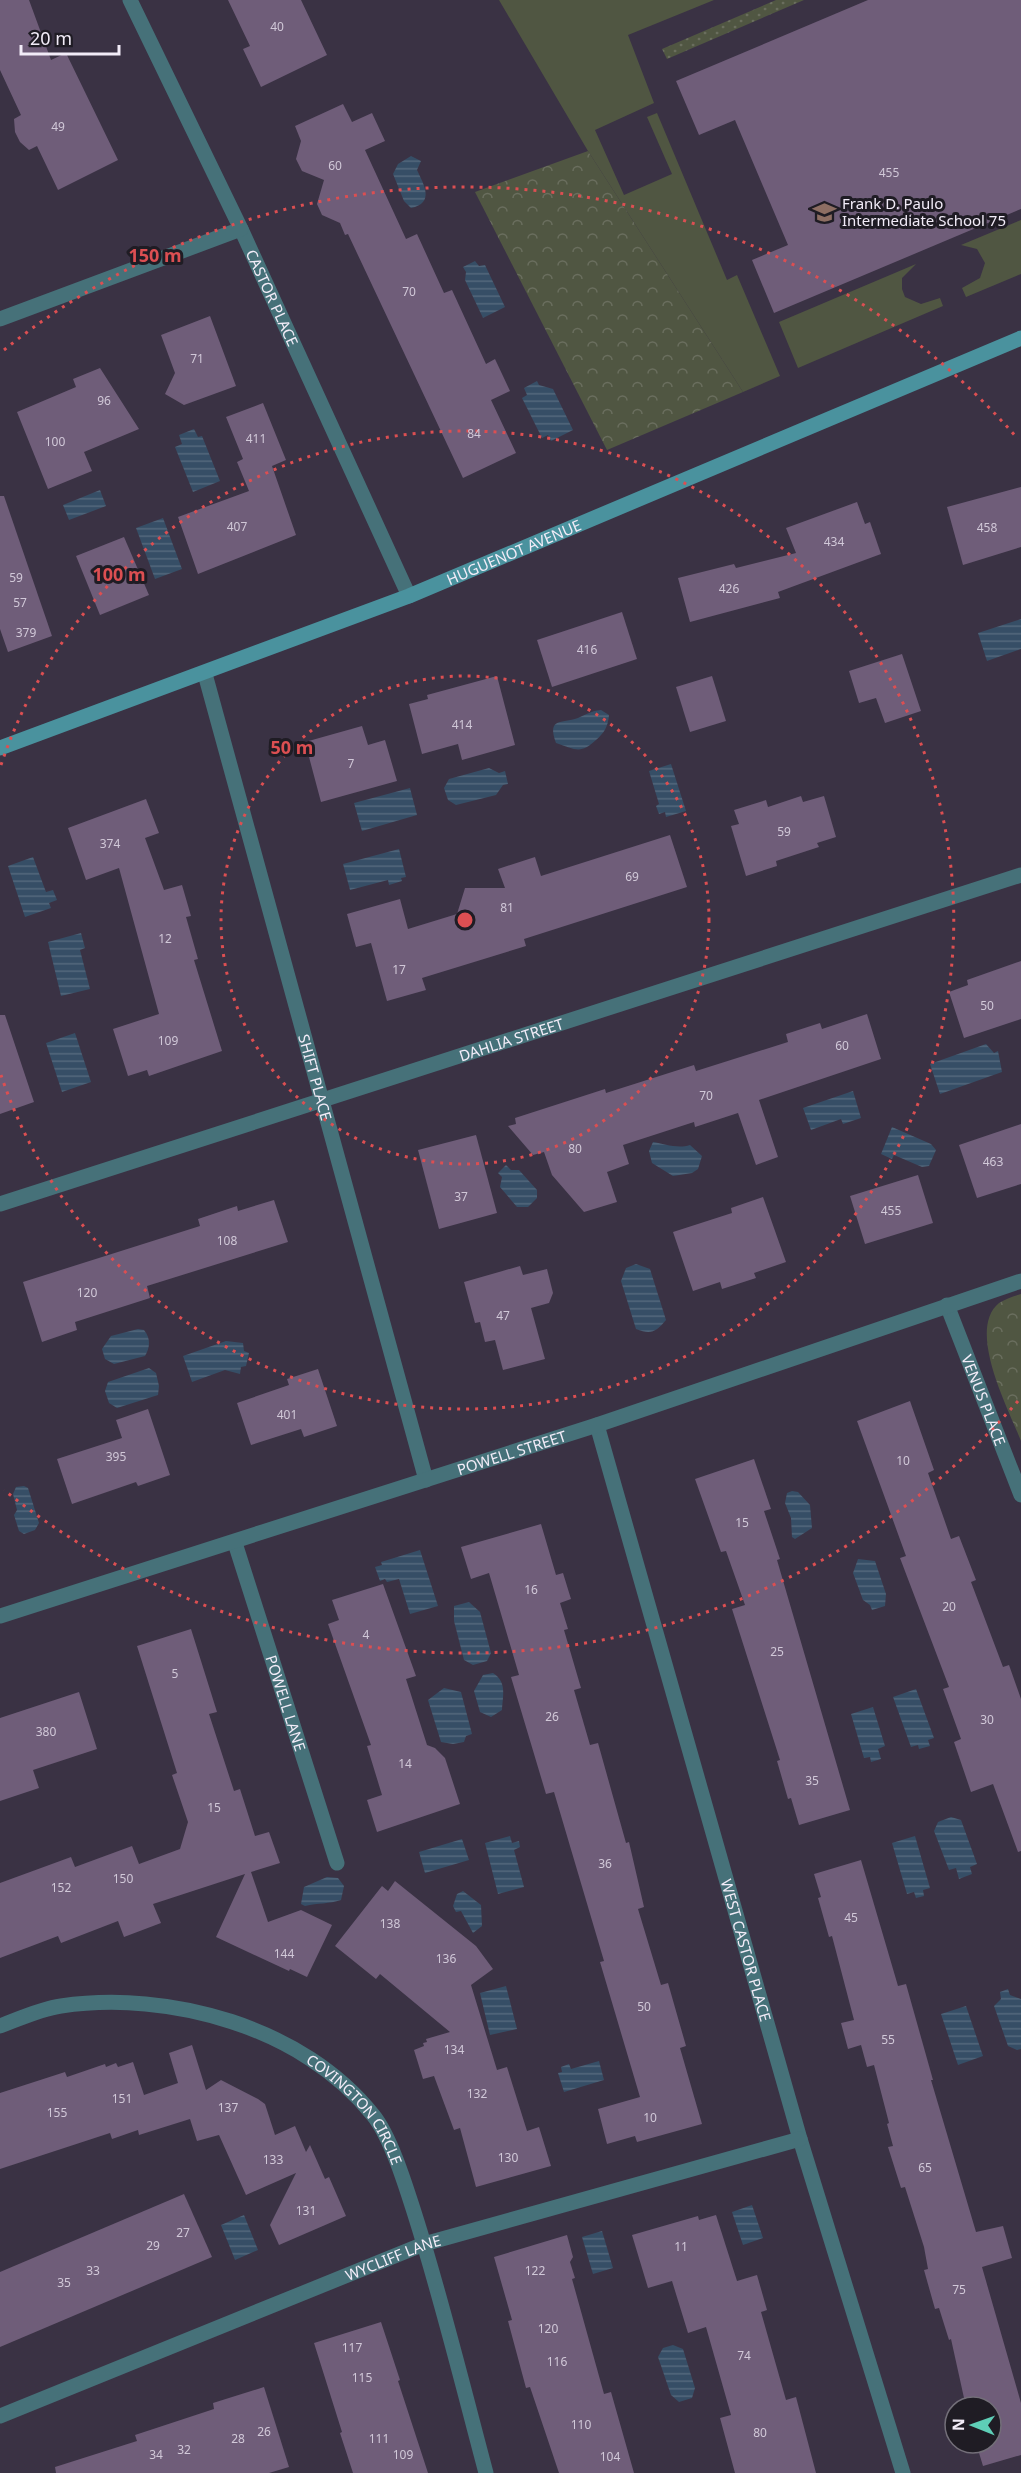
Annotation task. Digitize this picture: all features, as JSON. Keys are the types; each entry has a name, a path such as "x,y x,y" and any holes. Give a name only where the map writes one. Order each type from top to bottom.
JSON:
{"street":[{"name":"CASTOR PLACE","path":"130,0 241,229 409,596"},
{"path":"0,319 241,229"},
{"name":"HUGUENOT AVENUE","path":"0,748 205,674 409,596 1021,338"},
{"name":"SHIFT PLACE","path":"205,674 426,1480"},
{"name":"DAHLIA STREET","path":"0,1204 1021,874"},
{"name":"POWELL STREET","path":"0,1616 235,1543 597,1425 1021,1281"},
{"name":"VENUS PLACE","path":"946,1305 1021,1495"},
{"name":"WEST CASTOR PLACE","path":"597,1425 800,2139 903,2473"},
{"name":"POWELL LANE","path":"235,1543 337,1863"},
{"name":"COVINGTON CIRCLE","path":"0,2026 59,2006 109,2003 216,2016 266,2033 306,2055 335,2077 374,2116 402,2174 424,2244 486,2473"},
{"name":"WYCLIFF LANE","path":"0,2416 424,2244 800,2139"}],"green space":[{"path":"499,0 714,0 628,35 654,103 595,130 624,195 672,174 647,117 657,113 727,280 737,275 780,376 743,392 588,151"},
{"path":"776,0 804,0 667,59 662,49"},
{"path":"588,151 743,392 607,450 475,192"},
{"path":"1021,220 1021,274 966,297 962,288 980,278 985,263 977,249 961,245"},
{"path":"916,264 902,278 905,297 921,304 940,298 943,306 798,368 779,322"},
{"path":"1021,1294 1021,1441 993,1370 988,1350 987,1332 990,1315 999,1303"}],"water":[{"path":"411,156 421,161 417,170 426,193 423,202 411,208 404,201 393,174 398,164"},
{"path":"475,261 479,266 485,265 505,307 483,318 465,280 466,272 463,267"},
{"path":"537,381 539,385 553,389 573,430 551,441 548,435 542,438 522,398 527,395 524,388"},
{"path":"194,429 198,437 202,436 220,481 193,492 175,447 182,444 179,435"},
{"path":"100,490 106,506 69,520 63,505"},
{"path":"163,518 182,569 155,579 136,528"},
{"path":"1021,619 1021,649 987,661 978,633"},
{"path":"601,710 609,715 608,723 599,737 591,744 578,749 556,743 553,729 557,723"},
{"path":"671,764 686,811 666,817 665,812 659,814 656,806 659,804 649,771"},
{"path":"489,768 499,773 505,771 508,784 503,785 496,795 456,805 448,800 444,788 449,779"},
{"path":"410,788 417,815 362,831 354,803"},
{"path":"399,849 406,877 401,878 402,881 389,885 388,880 350,890 343,864"},
{"path":"33,857 46,892 53,890 57,900 49,903 51,908 25,917 8,866"},
{"path":"81,933 85,948 80,950 90,989 61,996 48,942"},
{"path":"75,1033 91,1082 62,1092 46,1043"},
{"path":"986,1044 994,1053 998,1051 1002,1072 940,1094 930,1064"},
{"path":"853,1091 861,1118 843,1124 841,1119 811,1130 803,1108"},
{"path":"892,1127 931,1144 936,1150 929,1166 922,1167 894,1155 892,1159 881,1154"},
{"path":"653,1142 676,1146 690,1145 702,1156 698,1169 692,1173 673,1176 652,1163 649,1151"},
{"path":"506,1165 511,1170 519,1170 537,1190 537,1198 528,1207 517,1207 500,1187 502,1177 498,1173"},
{"path":"636,1264 650,1269 666,1320 653,1331 646,1332 636,1329 621,1281 626,1268"},
{"path":"138,1329 144,1330 149,1340 145,1356 114,1364 105,1359 102,1349 111,1336"},
{"path":"226,1341 243,1343 244,1351 249,1353 246,1366 241,1367 240,1374 225,1370 192,1382 183,1356"},
{"path":"149,1368 156,1373 159,1386 158,1395 117,1408 109,1403 105,1391 108,1382"},
{"path":"16,1487 28,1488 39,1523 35,1530 24,1534 19,1531 14,1515 17,1510 13,1494"},
{"path":"798,1492 810,1505 812,1528 795,1539 792,1537 791,1518 785,1503 787,1493"},
{"path":"420,1550 438,1606 410,1614 399,1579 380,1581 375,1567 382,1565 381,1562"},
{"path":"858,1559 875,1561 886,1594 885,1606 872,1610 870,1605 863,1600 853,1573"},
{"path":"469,1602 480,1612 491,1653 487,1661 473,1665 464,1660 454,1621 454,1606"},
{"path":"493,1673 500,1680 503,1694 502,1710 491,1717 480,1712 474,1691 483,1675"},
{"path":"444,1688 461,1692 472,1734 466,1736 464,1742 453,1744 441,1742 428,1700"},
{"path":"916,1689 934,1738 928,1740 930,1746 919,1749 918,1745 911,1747 893,1697"},
{"path":"873,1707 885,1746 878,1749 881,1759 871,1762 870,1757 864,1758 851,1714"},
{"path":"951,1817 961,1820 977,1864 970,1867 972,1874 959,1879 956,1868 949,1870 934,1831 938,1822"},
{"path":"510,1836 512,1843 519,1841 520,1847 514,1850 524,1887 498,1894 485,1843"},
{"path":"915,1836 930,1888 923,1890 924,1896 916,1898 914,1892 907,1894 892,1843"},
{"path":"462,1839 469,1860 425,1873 419,1852"},
{"path":"327,1877 338,1878 344,1886 341,1900 305,1906 301,1904 304,1887"},
{"path":"463,1891 481,1905 482,1926 473,1933 461,1911 456,1912 453,1906 457,1894"},
{"path":"506,1986 517,2029 490,2035 480,1993"},
{"path":"1008,1989 1010,1995 1021,1999 1021,2049 1017,2050 1008,2046 994,2006 1001,1999 1000,1992"},
{"path":"966,2006 983,2056 958,2065 941,2014"},
{"path":"599,2061 604,2080 564,2092 558,2073 562,2072 561,2067 569,2064 571,2069"},
{"path":"752,2205 763,2238 743,2245 732,2212"},
{"path":"244,2215 258,2250 235,2260 221,2225"},
{"path":"602,2231 613,2268 593,2274 582,2237"},
{"path":"673,2345 683,2349 695,2388 692,2398 679,2402 671,2395 658,2357 663,2348"}],"building":[{"path":"0,0 29,0 51,60 66,53 118,160 58,190 37,146 29,150 20,142 15,132 14,119 21,115 0,70"},
{"path":"228,0 301,0 327,55 261,87 243,49 250,46"},
{"path":"868,0 1021,0 1021,209 774,313 752,260 788,245 735,120 699,135 676,81"},
{"path":"343,104 352,122 372,113 385,141 365,150 406,239 417,234 444,293 452,290 486,364 495,359 510,391 491,400 516,453 463,478 348,234 345,235 340,223 322,215 317,204 324,180 302,171 296,159 301,141 295,126"},
{"path":"210,316 236,386 184,405 165,394 175,373 161,335"},
{"path":"100,368 139,429 84,452 92,471 48,489 17,412 76,387 73,379"},
{"path":"263,403 286,460 272,466 296,535 198,574 178,517 249,491 237,462 243,459 226,417"},
{"path":"1021,487 1021,547 963,565 947,507"},
{"path":"0,496 4,496 52,636 8,652 0,629"},
{"path":"857,502 865,524 870,522 881,554 778,592 780,598 690,622 678,578 734,564 736,568 796,553 786,528"},
{"path":"124,537 149,595 100,615 76,556"},
{"path":"622,612 637,659 552,687 537,640"},
{"path":"902,654 921,711 885,723 876,698 859,703 849,671"},
{"path":"497,676 515,745 462,760 458,744 422,754 409,704 428,699 427,695"},
{"path":"712,676 726,721 690,732 676,687"},
{"path":"362,726 368,745 385,740 397,781 321,802 305,742"},
{"path":"801,796 803,802 824,796 836,837 817,843 819,847 776,861 777,866 746,876 731,826 739,824 734,810 766,800 768,807"},
{"path":"146,799 159,833 145,838 164,890 182,885 191,916 186,917 198,959 194,960 222,1051 149,1076 147,1070 128,1076 113,1029 159,1014 119,868 86,880 68,828"},
{"path":"670,835 687,887 524,939 526,946 422,978 426,990 387,1001 371,943 356,947 347,914 400,899 408,929 457,914 465,888 505,888 498,869 535,857 541,876"},
{"path":"1021,961 1021,1019 964,1038 949,992 968,985 967,980"},
{"path":"867,1014 881,1059 759,1100 778,1157 756,1165 738,1113 695,1127 694,1122 623,1145 629,1164 607,1172 617,1202 584,1212 552,1175 544,1152 533,1155 508,1126 516,1124 515,1118 605,1089 606,1093 694,1065 696,1071 788,1042 786,1034 820,1023 822,1029"},
{"path":"0,1015 5,1015 34,1102 0,1114"},
{"path":"1021,1124 1021,1184 977,1198 959,1145"},
{"path":"476,1135 497,1213 439,1229 418,1150"},
{"path":"918,1175 933,1223 865,1244 850,1196"},
{"path":"763,1197 786,1262 754,1273 756,1278 722,1289 720,1282 693,1291 673,1232 732,1213 731,1208"},
{"path":"274,1200 288,1242 147,1286 150,1298 75,1322 77,1330 42,1342 23,1282 200,1226 198,1219 237,1206 238,1211"},
{"path":"520,1266 523,1275 547,1269 553,1293 549,1303 531,1308 545,1359 503,1370 495,1340 485,1342 480,1322 475,1323 464,1282"},
{"path":"318,1369 337,1426 304,1437 301,1429 251,1445 237,1403 289,1385 287,1379"},
{"path":"910,1401 934,1470 928,1473 951,1539 959,1536 976,1580 971,1582 1003,1667 1009,1665 1021,1699 1021,1851 1018,1852 993,1784 971,1792 954,1742 961,1739 943,1689 949,1687 900,1558 906,1556 857,1421"},
{"path":"148,1409 170,1475 138,1486 136,1482 72,1504 57,1459 122,1438 116,1420"},
{"path":"754,1459 771,1509 764,1511 780,1559 777,1560 850,1810 799,1825 791,1798 788,1799 777,1761 780,1760 732,1609 745,1605 726,1551 721,1552 695,1479"},
{"path":"541,1524 556,1575 563,1573 571,1599 560,1603 568,1629 564,1630 581,1688 574,1690 590,1745 598,1743 626,1843 629,1842 644,1907 638,1909 661,1985 668,1983 686,2046 680,2048 702,2124 637,2142 635,2136 607,2144 598,2109 640,2097 600,1962 604,1961 554,1792 546,1794 511,1677 519,1675 489,1573 471,1579 461,1547"},
{"path":"383,1584 416,1676 406,1679 427,1745 435,1748 445,1758 460,1804 377,1832 367,1800 382,1795 367,1746 371,1745 328,1624 339,1620 332,1600"},
{"path":"191,1629 217,1712 209,1714 234,1791 240,1789 255,1836 269,1832 280,1863 251,1872 268,1922 301,1910 332,1925 307,1977 216,1937 245,1874 153,1904 161,1923 124,1937 118,1921 61,1943 58,1936 0,1958 0,1883 71,1857 75,1867 132,1846 139,1864 180,1849 188,1822 172,1775 177,1773 137,1646"},
{"path":"79,1692 97,1749 33,1770 39,1788 0,1801 0,1718"},
{"path":"861,1860 898,1986 906,1984 933,2080 931,2080 976,2232 1003,2226 1012,2258 982,2267 1021,2403 1021,2455 983,2466 980,2455 1003,2455 1003,2395 963,2395 951,2339 949,2340 939,2308 935,2309 924,2270 928,2269 924,2247 905,2187 901,2188 888,2147 893,2146 874,2065 867,2067 861,2045 848,2049 841,2023 854,2020 832,1936 829,1937 818,1898 821,1897 814,1874"},
{"path":"395,1881 476,1946 493,1969 471,1985 497,2070 507,2067 527,2131 539,2127 551,2166 476,2187 460,2128 454,2130 434,2076 423,2079 414,2050 424,2046 426,2039 450,2032 380,1974 376,1979 335,1946 382,1886 388,1891"},
{"path":"192,2045 206,2090 221,2080 258,2099 265,2104 275,2135 295,2126 306,2152 310,2145 325,2179 329,2177 346,2216 279,2245 270,2225 296,2173 246,2195 219,2135 197,2141 190,2119 139,2135 138,2130 112,2139 110,2133 0,2169 0,2093 65,2072 67,2077 105,2064 106,2067 116,2063 118,2067 133,2062 144,2095 178,2083 169,2053"},
{"path":"184,2194 212,2257 0,2347 0,2272"},
{"path":"716,2215 737,2281 757,2275 767,2310 761,2312 786,2400 796,2397 816,2473 735,2473 720,2418 731,2415 706,2327 688,2333 672,2281 648,2288 632,2235 698,2216 699,2220"},
{"path":"567,2235 573,2257 570,2262 575,2278 572,2279 604,2394 611,2392 634,2473 559,2473 530,2387 526,2388 508,2321 512,2320 494,2257"},
{"path":"381,2322 428,2473 353,2473 340,2433 342,2432 314,2343"},
{"path":"264,2387 289,2467 269,2473 56,2473 55,2467 137,2441 135,2435 214,2409 213,2403"}],"place":[{"name":"Frank D. Paulo Intermediate School 75","path":"824,212"}]}
